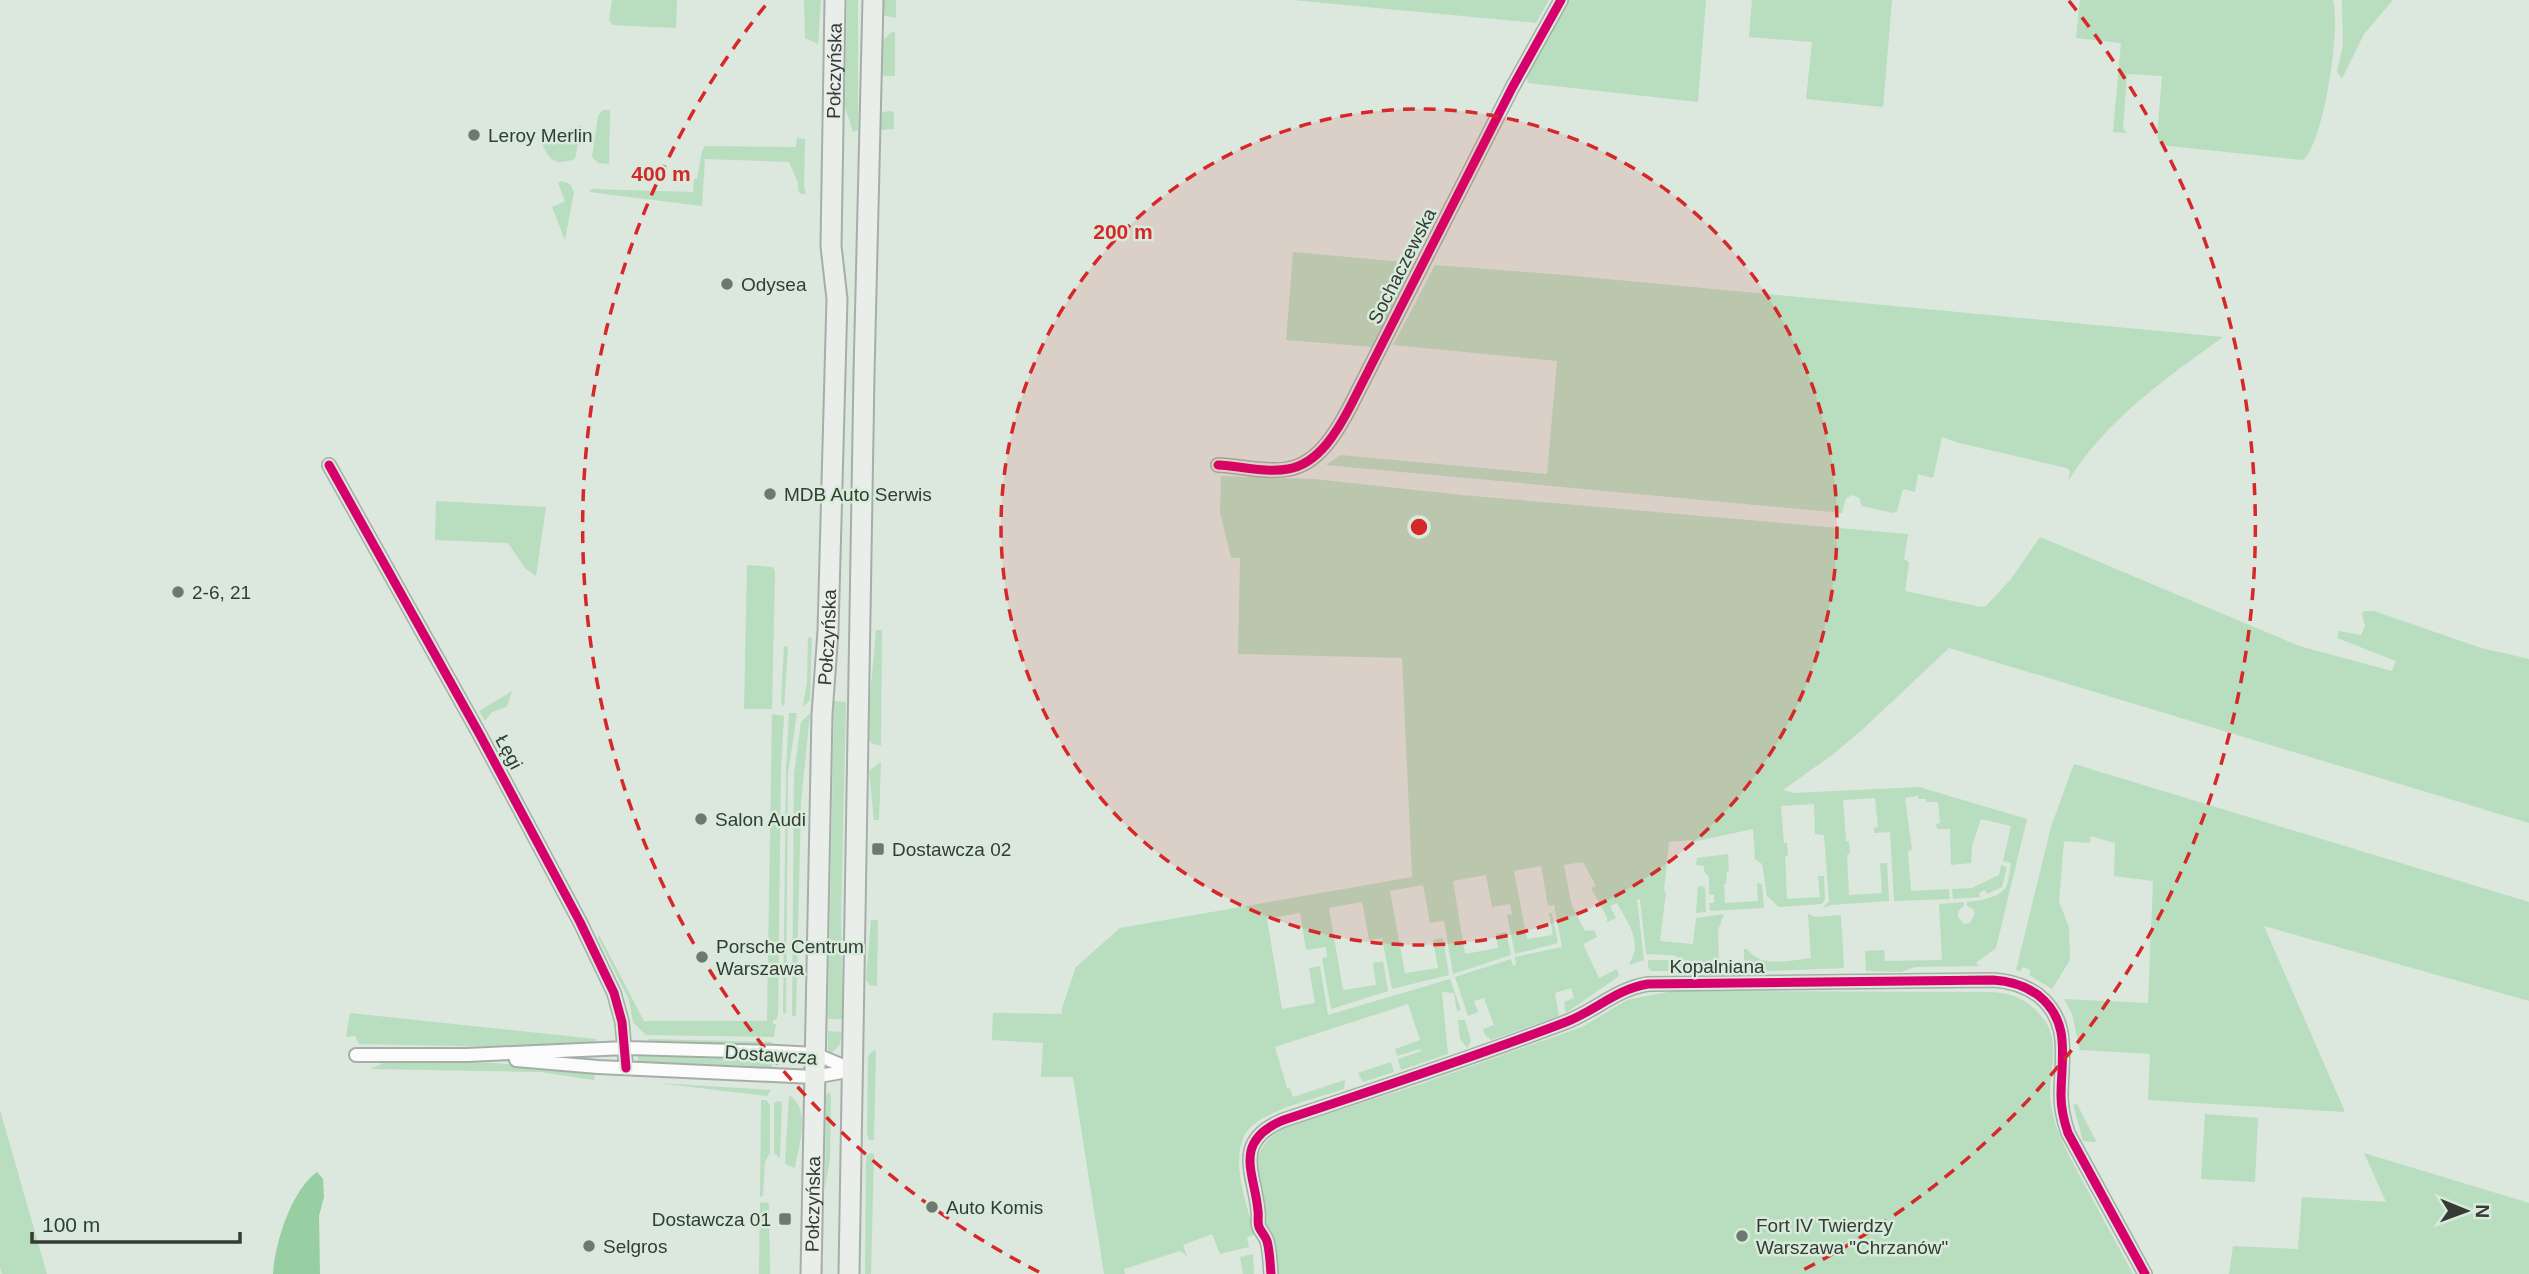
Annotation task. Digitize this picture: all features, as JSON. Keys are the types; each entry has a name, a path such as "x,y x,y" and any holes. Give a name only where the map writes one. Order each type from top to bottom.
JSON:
{"main road":[{"name":"Połczyńska","path":"811,1274 822,713 828,631 837,324 831,246 835,0"},
{"name":"Połczyńska","path":"849,1274 863,388 873,0"}],"street":[{"name":"Sochaczewska","path":"1218,465 1288,469 1303,464 1320,451 1338,429 1512,88 1561,0"},
{"name":"Łęgi","path":"329,464 580,922 614,993 626,1048 626,1068"},
{"name":"Kopalniana","path":"1271,1274 1266,1237 1259,1228 1259,1212 1249,1163 1256,1140 1264,1131 1281,1121 1565,1023 1633,986 1993,980 2015,983 2034,992 2060,1022 2064,1052 2062,1108 2068,1133 2145,1274"},
{"name":"Dostawcza","path":"356,1055 467,1055 626,1048 815,1054 853,1070"},
{"name":"Dostawcza","path":"467,1055 626,1068 814,1077 853,1070"}],"shaded area":[{"path":"612,0 677,0 676,28 613,25 609,20"},
{"path":"804,0 821,0 818,44 805,38"},
{"path":"847,0 858,0 858,130 853,132 845,107"},
{"path":"883,0 896,0 896,18 882,15"},
{"path":"1293,0 1549,0 1536,23"},
{"path":"1567,0 1706,0 1698,102 1528,83 1526,73"},
{"path":"1752,0 1892,0 1883,107 1806,99 1812,42 1749,37"},
{"path":"2080,0 2333,0 2333,58 2324,109 2311,149 2303,160 2160,145 2157,136 2162,76 2127,74 2123,128 2127,133 2113,132 2121,43 2076,38"},
{"path":"2342,0 2393,0 2364,34 2342,79 2337,72 2343,45"},
{"path":"895,31 895,76 884,76 880,72 881,43"},
{"path":"603,110 610,110 609,164 598,163 592,157 598,116"},
{"path":"894,112 894,129 880,130 881,113"},
{"path":"582,125 575,159 557,162 550,158 541,142"},
{"path":"797,138 805,139 806,194 801,194 798,190 798,183 789,162 705,159 702,206 589,192 592,189 693,192 694,179 697,179 705,146 796,147"},
{"path":"561,181 570,184 574,192 565,240 552,207 565,201 558,183"},
{"path":"1293,252 1416,263 1373,347 1286,340"},
{"path":"1435,265 2223,337 2159,384 2119,419 2083,459 2068,481 2070,471 2067,468 1942,437 1933,478 1918,474 1915,492 1903,489 1897,511 1894,513 1862,506 1859,498 1853,495 1846,498 1842,513 1326,465 1340,455 1547,474 1557,361 1393,345"},
{"path":"1221,476 1314,479 1462,495 1908,534 1904,559 1909,562 1905,591 1981,607 1986,606 2011,579 2040,537 2299,646 2392,671 2396,661 2337,638 2339,631 2361,635 2365,626 2362,614 2364,611 2374,611 2481,648 2529,659 2529,823 1949,648 1863,729 1783,790 1794,793 1919,787 2027,819 1996,948 1976,963 1979,966 1915,967 1901,972 1866,971 1865,951 1884,950 1885,961 1942,960 1939,904 1964,902 1964,906 1958,911 1958,917 1964,924 1970,923 1975,914 1973,909 1967,906 1967,902 1994,896 2003,891 2008,882 2011,863 2003,861 2011,826 1981,819 1972,846 1971,863 1951,865 1950,829 1937,829 1936,824 1940,823 1938,802 1926,802 1926,799 1919,799 1918,796 1905,798 1912,850 1908,851 1911,891 1949,889 1950,899 1894,901 1890,832 1874,833 1874,828 1878,827 1875,798 1843,800 1846,841 1849,841 1850,854 1847,855 1849,895 1882,893 1880,863 1887,863 1889,901 1831,905 1823,908 1829,901 1824,835 1815,834 1814,804 1781,806 1784,843 1787,843 1788,856 1785,856 1787,899 1820,897 1818,876 1824,876 1825,899 1822,904 1779,907 1767,896 1762,864 1755,859 1753,829 1693,842 1669,842 1660,941 1693,944 1696,918 1724,914 1718,930 1719,964 1694,964 1672,955 1646,954 1640,900 1637,899 1644,960 1629,965 1635,940 1617,903 1610,906 1616,918 1607,922 1607,917 1591,888 1596,886 1583,862 1564,865 1572,906 1585,931 1594,930 1597,937 1583,944 1599,978 1617,969 1619,976 1566,1013 1564,1002 1574,998 1571,988 1555,993 1559,1016 1491,1040 1483,1029 1494,1025 1484,998 1474,1001 1478,1012 1468,1016 1455,977 1511,959 1513,966 1516,965 1515,957 1562,947 1554,905 1548,906 1541,866 1514,871 1527,939 1553,935 1549,913 1552,913 1558,943 1515,954 1507,915 1512,914 1510,904 1492,907 1486,875 1453,881 1465,954 1498,948 1496,934 1506,932 1511,955 1453,974 1444,921 1430,923 1423,885 1390,891 1405,973 1438,968 1433,940 1443,938 1449,975 1392,989 1382,938 1369,940 1362,902 1329,908 1343,990 1376,985 1373,963 1383,961 1388,991 1331,1009 1322,958 1327,957 1326,947 1306,950 1300,913 1267,919 1282,1009 1315,1003 1309,968 1320,966 1328,1015 1450,979 1461,1010 1457,1011 1454,993 1442,992 1448,1054 1401,1070 1398,1059 1421,1051 1420,1049 1397,1056 1395,1049 1420,1040 1408,1004 1275,1047 1287,1088 1290,1088 1293,1097 1345,1080 1344,1089 1280,1110 1249,1129 1243,1140 1239,1166 1244,1196 1256,1235 1247,1237 1249,1247 1220,1254 1212,1234 1183,1245 1187,1256 1180,1251 1124,1269 1125,1274 1104,1274 1073,1077 1041,1077 1043,1043 992,1040 993,1013 1062,1014 1076,967 1120,928 1412,877 1402,658 1238,654 1240,558 1231,558 1220,512"},
{"path":"436,501 546,507 536,576 526,569 508,543 435,540"},
{"path":"747,565 773,567 775,571 772,709 744,709"},
{"path":"876,630 882,630 881,746 871,743 869,739"},
{"path":"808,637 812,638 810,700 803,707 807,681"},
{"path":"784,646 788,647 784,707 781,703"},
{"path":"512,691 507,707 492,712 485,721 479,711"},
{"path":"834,701 846,702 841,918 843,1019 828,1019"},
{"path":"789,713 797,713 788,773 786,1013 783,1013 786,770"},
{"path":"810,713 801,802 796,1016 792,1016 794,774 801,722"},
{"path":"772,714 784,716 778,1013 777,1019 773,1020 773,1024 776,1024 774,1037 646,1035 633,1022 629,1000 598,938 599,935 644,1021 767,1021"},
{"path":"881,762 879,820 874,820 869,771"},
{"path":"2074,764 2529,902 2529,1001 2264,926 2345,1112 2148,1100 2150,1054 2080,1050 2072,1014 2064,999 2148,1003 2153,881 2114,876 2115,843 2091,836 2090,843 2064,841 2059,901 2069,928 2070,960 2052,989 2029,975 2031,970 2023,967 2020,972 2016,970 2051,827"},
{"path":"1728,854 1729,871 1724,884 1725,903 1758,901 1757,883 1762,884 1764,908 1710,911 1709,903 1714,903 1714,895 1709,894 1709,877 1704,866 1696,865 1697,858"},
{"path":"2001,865 2007,867 2002,887 1987,894 1985,890 1979,893 1980,897 1953,899 1952,889 1972,888 1999,875"},
{"path":"1698,886 1705,887 1706,912 1696,913"},
{"path":"1808,914 1815,917 1841,915 1844,968 1744,972 1744,949 1768,961 1811,958"},
{"path":"871,920 878,920 877,986 869,985 866,979"},
{"path":"1648,960 1669,960 1694,968 1719,969 1651,971"},
{"path":"1673,991 1991,992 2015,996 2028,1003 2040,1014 2050,1031 2053,1051 2051,1105 2061,1138 2133,1274 1279,1274 1274,1238 1264,1227 1263,1197 1257,1166 1262,1148 1283,1128 1418,1085 1582,1027 1627,1000"},
{"path":"350,1013 596,1039 597,1045 510,1047 359,1044 355,1036 346,1037"},
{"path":"1458,1020 1465,1020 1471,1041 1467,1048 1460,1039"},
{"path":"828,1031 842,1032 840,1044 832,1053 828,1050"},
{"path":"648,1039 772,1042 774,1046 649,1042"},
{"path":"876,1050 874,1140 869,1140 868,1057"},
{"path":"638,1056 773,1059 772,1069 644,1062 638,1061"},
{"path":"390,1060 497,1063 595,1074 594,1080 540,1072 370,1069"},
{"path":"1391,1062 1394,1072 1363,1082 1358,1073"},
{"path":"658,1083 771,1090 767,1096"},
{"path":"829,1092 830,1158 825,1188 826,1095"},
{"path":"789,1095 796,1101 802,1119 795,1168 785,1164"},
{"path":"761,1100 766,1100 770,1105 770,1153 765,1162 763,1196 760,1197"},
{"path":"782,1102 780,1158 774,1153 774,1103"},
{"path":"2077,1104 2096,1141 2094,1142 2083,1141 2073,1105"},
{"path":"0,1110 47,1274 2,1274"},
{"path":"2205,1114 2258,1118 2255,1182 2201,1179"},
{"path":"2364,1153 2529,1203 2529,1274 2229,1274 2233,1246 2298,1249 2302,1197 2386,1202"},
{"path":"874,1154 871,1274 865,1274 866,1156"},
{"path":"317,1172 323,1179 324,1197 319,1216 320,1274 273,1274 281,1233 292,1204"},
{"path":"767,1202 770,1274 759,1274 760,1203"},
{"path":"1253,1254 1254,1274 1243,1274 1240,1257"}],"cycle path":[{"path":"1218,465 1262,470 1288,469 1309,460 1334,435 1512,88 1561,0"},
{"path":"329,465 480,735 580,922 614,993 622,1022 626,1068"},
{"path":"1271,1274 1267,1241 1258,1225 1250,1160 1256,1139 1281,1121 1531,1035 1577,1017 1626,990 1648,984 1993,980 2017,984 2033,992 2049,1006 2056,1017 2063,1054 2061,1101 2068,1133 2145,1274"}],"place":[{"name":"Leroy Merlin","path":"474,135"},
{"name":"Odysea","path":"727,284"},
{"name":"MDB Auto Serwis","path":"770,494"},
{"name":"2-6, 21","path":"178,592"},
{"name":"Salon Audi","path":"701,819"},
{"name":"Dostawcza 02","path":"878,849"},
{"name":"Porsche Centrum Warszawa","path":"702,957"},
{"name":"Auto Komis","path":"932,1207"},
{"name":"Dostawcza 01","path":"785,1219"},
{"name":"Fort IV Twierdzy Warszawa \"Chrzanów\"","path":"1742,1236"},
{"name":"Selgros","path":"589,1246"}]}
